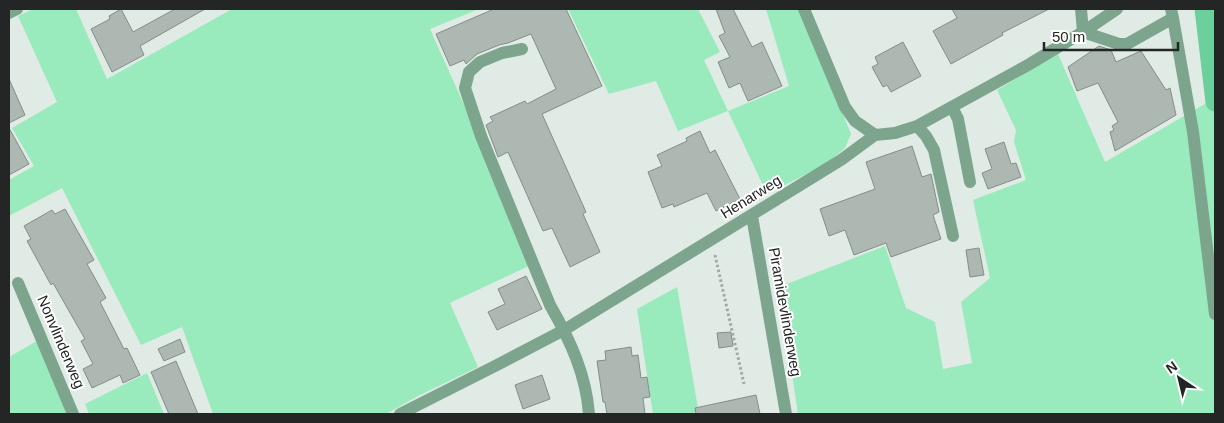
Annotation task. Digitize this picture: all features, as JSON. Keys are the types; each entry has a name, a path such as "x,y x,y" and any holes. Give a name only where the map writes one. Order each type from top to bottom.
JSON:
{"street":[{"path":"9,13 17,9"},
{"path":"804,9 845,107 855,121 875,134 895,133 917,126 1028,66 1117,9"},
{"path":"1080,9 1083,32"},
{"path":"1083,32 1119,44 1128,44 1172,14 1193,132 1215,314"},
{"path":"522,49 502,53 480,62 469,72 465,88 481,136 517,226 550,305 575,354 588,401 589,414"},
{"path":"952,107 958,119 970,182"},
{"path":"917,126 926,136 934,150 953,236"},
{"name":"Henarweg","path":"400,414 564,330 841,160 875,134"},
{"name":"Piramidevlinderweg","path":"752,216 786,414"},
{"name":"Nonvlinderweg","path":"18,283 74,414"}],"path":[{"path":"712,240 744,384"}],"green space":[{"path":"33,9 76,9 107,79 232,9 479,9 430,29 535,263 450,303 478,367 386,414 213,414 182,327 141,345 62,188 9,216 9,180 34,166 12,128 57,102 18,16"},
{"path":"568,9 698,9 720,52 704,60 728,111 678,131 656,81 609,94"},
{"path":"766,9 800,9 851,134 845,148 828,163 767,194 728,111 789,86"},
{"path":"1058,54 1105,162 1215,98 1215,414 798,414 779,287 885,246 906,308 935,322 943,369 972,363 961,302 990,278 973,200 1026,180 1014,142 1016,130 997,90"},
{"path":"677,287 699,414 653,414 637,309"},
{"path":"37,341 69,412 65,414 9,414 9,357"},
{"path":"147,373 164,414 89,414 85,404"}],"building":[{"path":"121,9 133,32 175,9 205,9 140,46 144,55 112,72 91,29 110,19 109,16"},
{"path":"494,9 566,9 602,86 542,114 586,212 583,214 600,252 570,267 552,228 543,231 508,152 498,157 486,125 493,121 490,117 525,101 527,104 556,89 531,34 477,54 466,64 464,60 450,66 436,34"},
{"path":"716,9 733,9 752,47 762,42 782,86 748,101 740,83 729,88 718,62 730,57 719,36 725,33"},
{"path":"952,9 1049,9 1002,33 1003,35 951,64 933,31 957,18"},
{"path":"903,42 921,76 891,92 887,85 883,87 872,67 878,64 875,57"},
{"path":"1099,46 1111,50 1116,62 1141,51 1166,90 1170,88 1176,115 1115,151 1110,132 1114,130 1112,126 1118,122 1098,83 1077,91 1068,67"},
{"path":"9,79 25,115 9,123"},
{"path":"9,128 29,164 9,175"},
{"path":"700,131 710,153 715,150 740,199 716,211 707,193 674,207 673,204 662,208 648,172 662,166 657,155 687,141 686,138"},
{"path":"1004,142 1011,164 1016,163 1021,177 988,189 982,173 992,169 985,149"},
{"path":"912,146 922,177 931,174 939,212 933,215 941,239 891,257 886,243 854,255 845,230 829,236 820,209 875,189 866,162"},
{"path":"65,209 94,260 87,264 106,298 100,302 124,349 127,348 140,375 123,383 120,375 92,388 83,369 93,364 81,341 85,339 53,283 51,285 27,241 31,239 24,226 52,210 55,214"},
{"path":"979,248 984,275 970,277 966,250"},
{"path":"526,276 542,309 497,330 488,312 505,304 498,289"},
{"path":"731,332 733,346 719,348 717,333"},
{"path":"180,339 185,352 164,361 158,349"},
{"path":"631,347 632,356 638,355 641,378 647,377 650,397 643,398 645,414 607,414 605,402 603,402 597,361 606,360 605,351"},
{"path":"176,361 198,414 169,414 151,372"},
{"path":"542,375 550,399 523,409 515,385"},
{"path":"756,395 760,414 696,414 695,408"}],"waterway":[{"path":"1204,9 1215,102"}]}
